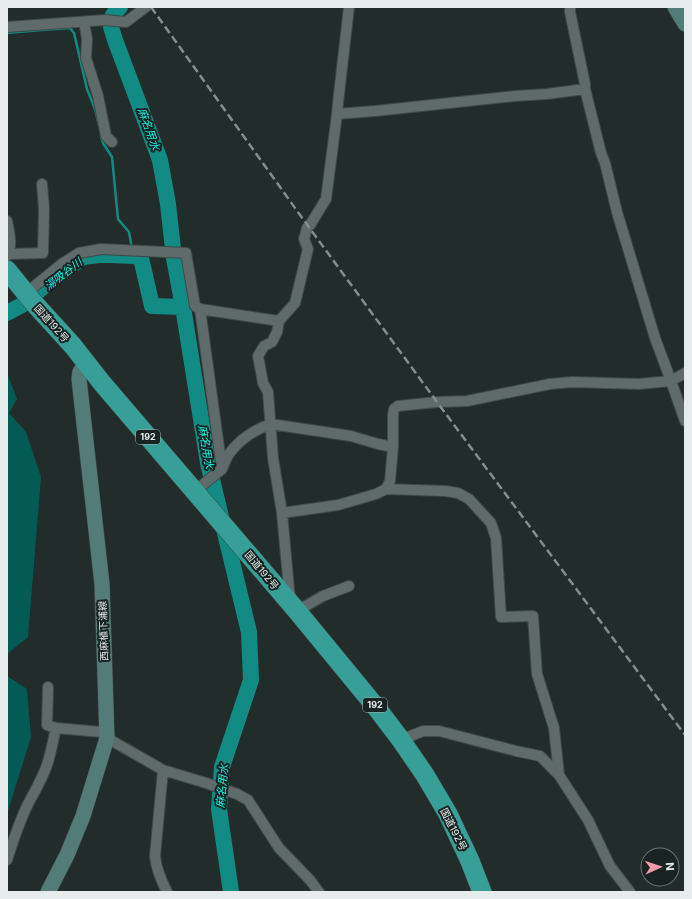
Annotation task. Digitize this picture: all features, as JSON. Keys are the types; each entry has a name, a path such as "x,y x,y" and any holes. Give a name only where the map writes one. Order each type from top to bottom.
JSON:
{"highway":[{"name":"国道192号","path":"8,260 29,297 73,346 86,363 200,488 211,510 294,607 376,707 401,740 425,775 448,814 470,861 482,892"}],"main road":[{"path":"675,7 685,24"},
{"name":"西麻植下浦線","path":"48,892 67,856 83,816 106,738 102,584 79,379 80,372 86,363"}],"street":[{"path":"7,27 106,20 126,22 146,7"},
{"path":"349,7 338,114 326,199 309,226 304,239 308,249 295,303 279,321 277,332 272,342 264,346 258,356 263,383 268,392 273,458 282,513 294,607 349,586"},
{"path":"570,7 585,90 617,212 654,338 672,381 685,421"},
{"path":"84,22 87,39 86,58 98,96 106,136 112,142"},
{"path":"338,114 383,111 515,96 585,90"},
{"path":"7,221 9,236 8,260 43,253 44,209 42,184"},
{"path":"29,297 63,263 79,253 101,249 186,253 196,306 200,309 279,321"},
{"path":"200,309 220,471"},
{"path":"386,489 390,481 393,446 393,415 394,410 398,406 467,401 550,384 572,382 639,384 672,381 685,373"},
{"path":"200,488 220,471 229,454 238,443 259,428 271,424 351,436 378,444 393,446"},
{"path":"282,513 338,505 376,494 386,489 445,490 458,493 469,499 491,523 496,538 501,617 533,616 537,674 554,728 559,775"},
{"path":"48,687 47,725 56,728 102,732 106,738 163,770 206,783 237,794 248,800 278,848 310,880 319,892"},
{"path":"7,860 16,831 47,766 52,751 56,728"},
{"path":"401,740 423,731 439,731 540,756 559,775 588,820 610,866 630,892"},
{"path":"163,770 155,856 156,866 167,892"}],"shaded area":[{"path":"7,373 17,399 9,413 26,432 41,477 28,637 7,654"},
{"path":"7,676 27,689 31,737 7,814"}],"waterway":[{"name":"麻名用水","path":"120,7 113,15 111,27 160,160 168,204 174,258 208,463 249,632 251,680 222,767 219,809 231,892"},
{"path":"7,33 70,28 74,33 87,89 95,109 99,125"},
{"path":"101,136 103,143 112,157 118,219 129,232 132,249"},
{"name":"湯吸谷川","path":"7,313 22,305 49,282 83,257 99,255 134,256 141,258 152,306 183,307"}],"railway":[{"path":"151,7 300,215 437,402 685,735"}]}
